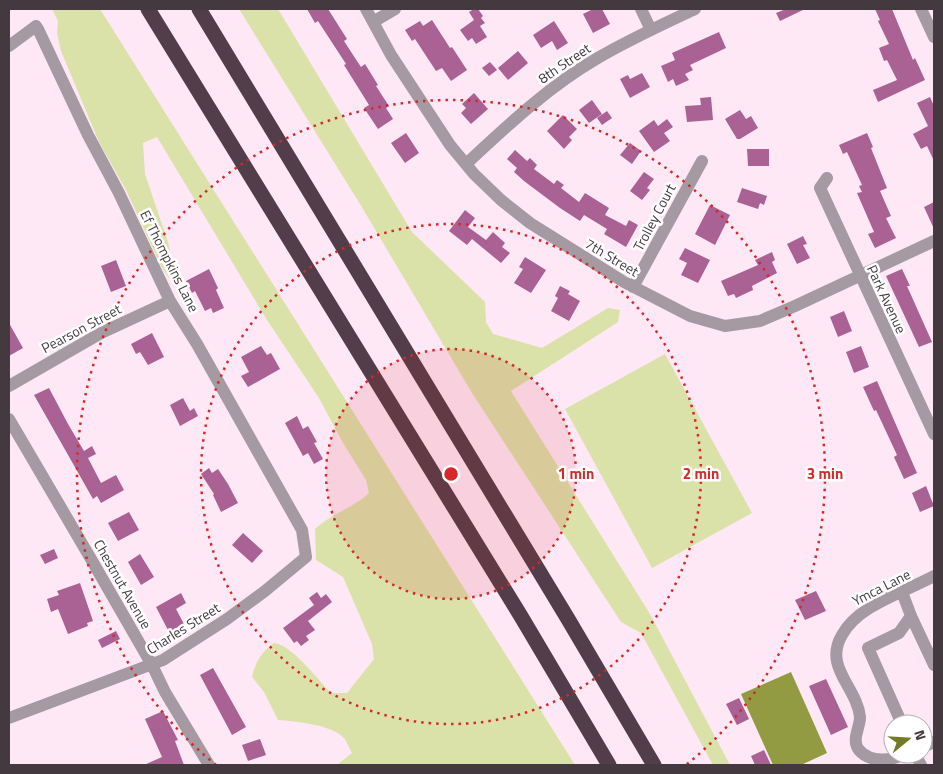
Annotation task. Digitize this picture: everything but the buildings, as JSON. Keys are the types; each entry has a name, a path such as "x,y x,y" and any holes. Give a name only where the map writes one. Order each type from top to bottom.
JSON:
{"highway":[{"path":"148,9 522,618 609,765"},
{"path":"198,9 568,619 654,765"}],"street":[{"name":"7th Street","path":"366,9 391,55 450,145 501,200 530,223 633,287 690,316 725,326 760,321 934,241"},
{"path":"374,22 395,9"},
{"path":"641,9 651,30"},
{"name":"8th Street","path":"466,164 523,111 558,84 595,59 695,9"},
{"path":"921,9 934,37"},
{"path":"929,9 934,21"},
{"name":"Ef Thompkins Lane","path":"9,46 36,26 170,301 197,344 302,530"},
{"name":"Trolley Court","path":"633,287 702,161"},
{"name":"Park Avenue","path":"827,178 820,188 934,434"},
{"name":"Pearson Street","path":"9,386 101,333 170,301"},
{"name":"Chestnut Avenue","path":"9,419 209,765"},
{"name":"Charles Street","path":"9,718 152,665 182,650 227,619 306,557 302,530"},
{"name":"Ymca Lane","path":"883,760 865,756 858,749 856,742 860,718 857,705 840,671 836,658 836,647 842,634 853,619 872,606 934,576"},
{"path":"902,592 934,665"},
{"path":"898,714 868,648 899,633 911,616"}],"shaded area":[{"path":"52,9 100,9 575,765 337,765 352,753 344,738 331,730 313,724 278,720 264,692 252,677 260,658 274,643 288,649 296,656 331,693 347,693 374,659 372,644 343,577 316,560 315,529 369,493 366,480 343,443 319,398 267,320 157,137 143,143 145,174 169,245 172,263 169,278 161,266 126,190 99,142 61,51 57,33 58,21"},
{"path":"239,9 278,9 412,232 485,302 486,322 493,334 542,348 608,308 620,310 618,322 511,391 650,614 730,765 713,765 641,633 621,622 472,393 360,204"},
{"path":"665,354 752,513 652,568 565,409"},
{"path":"791,672 827,753 801,765 773,765 741,694"}]}
